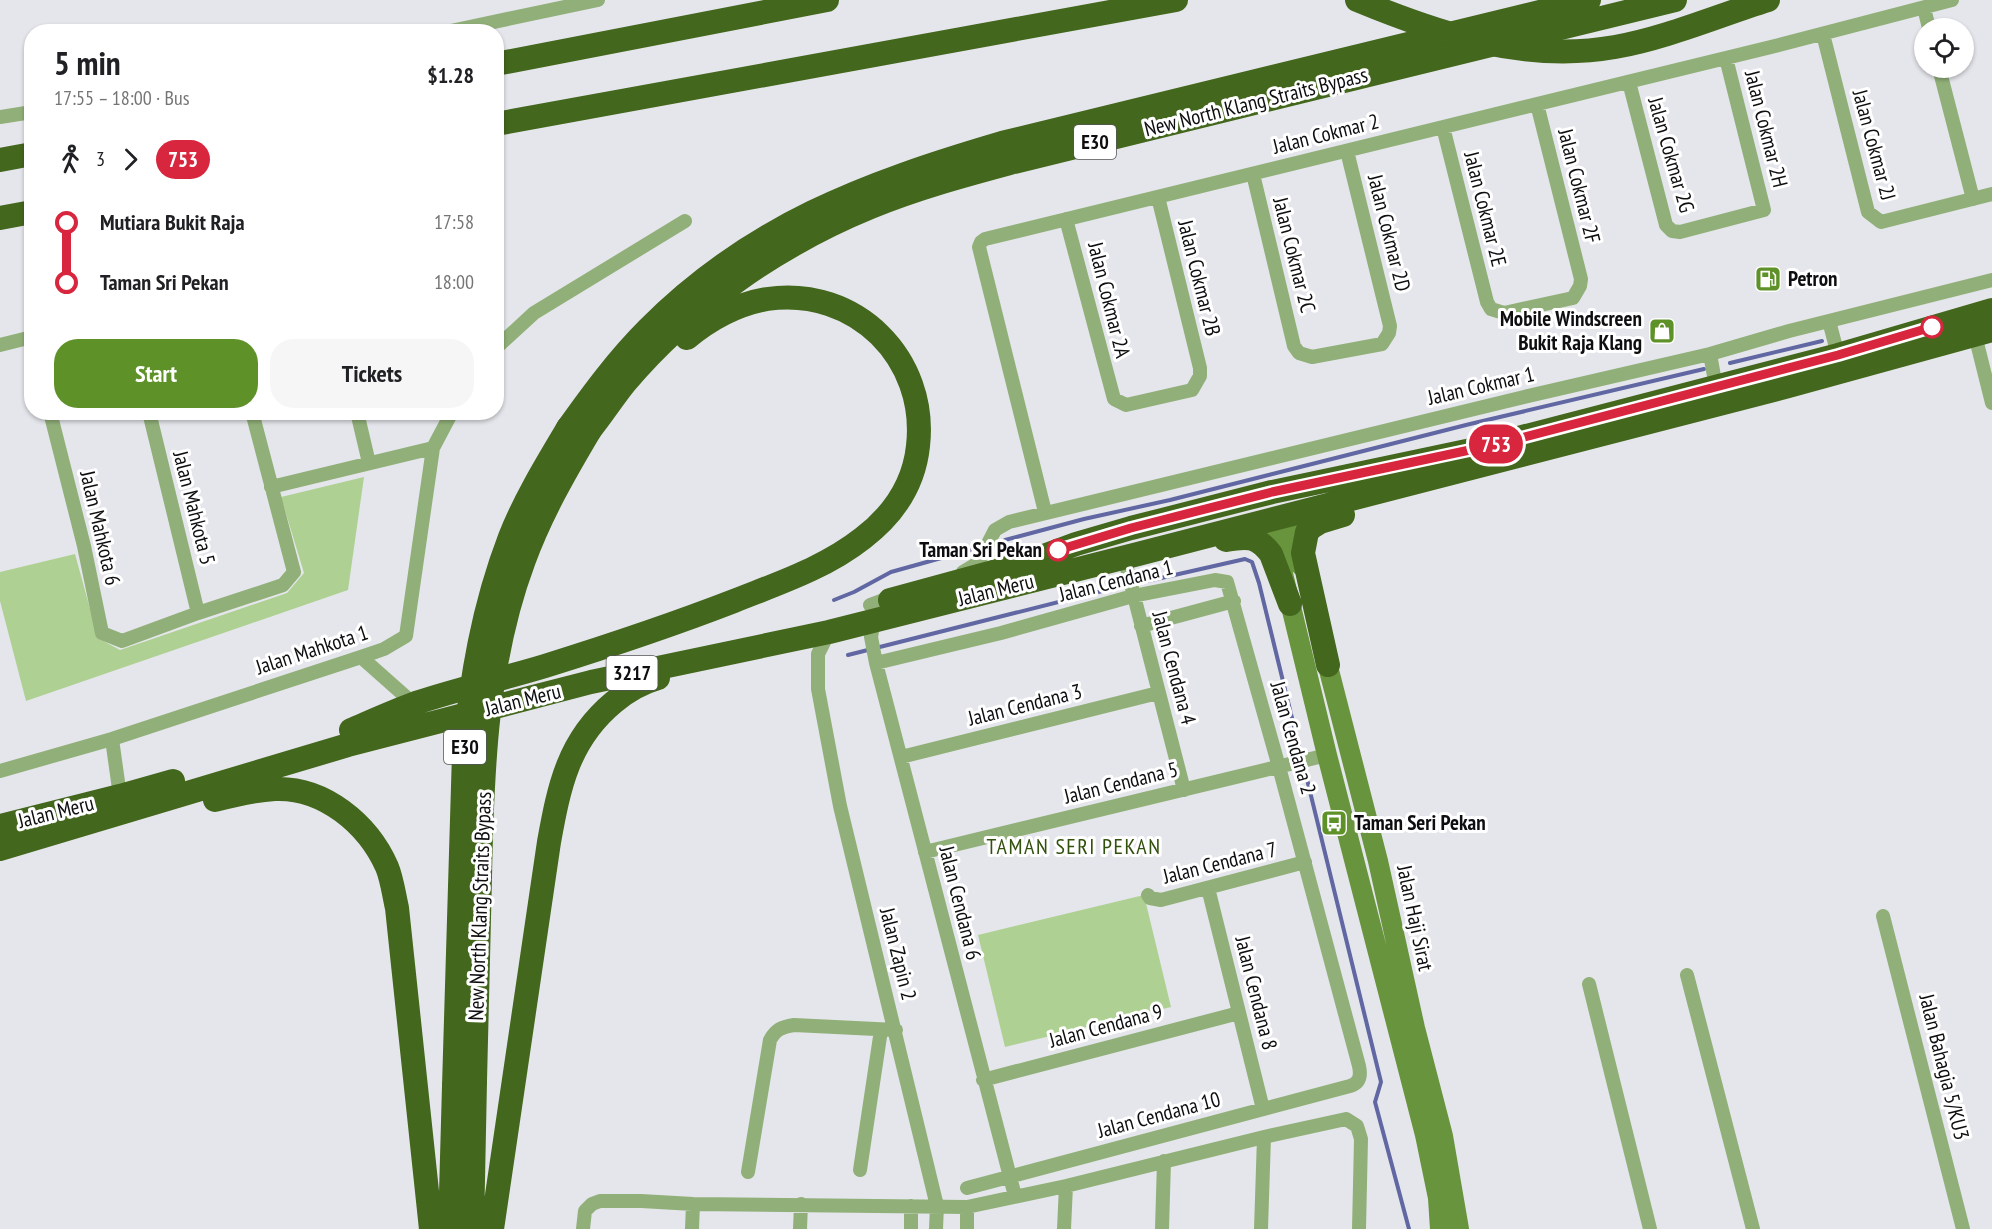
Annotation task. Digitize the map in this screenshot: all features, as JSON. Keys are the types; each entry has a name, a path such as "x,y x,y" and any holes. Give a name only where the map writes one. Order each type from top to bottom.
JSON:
{"highway":[{"path":"504,62 827,0"},
{"path":"504,123 1176,0"},
{"path":"1357,0 1456,36 1497,46 1541,52 1578,52 1616,47 1768,0"},
{"name":"New North Klang Straits Bypass","path":"579,429 606,375 648,328 697,284 775,231 803,215 860,190 930,164 1002,143 1588,0"},
{"name":"New North Klang Straits Bypass","path":"472,1229 464,1084 464,753 477,652 494,585 510,537 536,481 579,429 664,342 710,301 757,267 813,234 871,207 942,182 1014,162 1675,0"},
{"path":"0,160 24,156"},
{"path":"0,218 24,214"},
{"path":"351,730 414,704 625,641 698,615 828,562 865,536 899,501 912,478 920,432 915,392 906,369 892,347 877,331 858,317 835,307 810,300 788,298 745,305 722,315 695,332 670,352 625,400 579,429"},
{"name":"Jalan Meru","path":"0,826 116,807 591,682 829,632 872,612 1076,544 1261,494 1476,449 1838,355 1992,310"},
{"name":"Jalan Meru","path":"0,849 116,807 351,730 587,669 872,612 1131,556 1277,515 1498,462 1983,333"},
{"path":"1013,566 1103,548 1258,507 1277,515 1284,503 1357,486 1476,449"},
{"path":"1328,665 1303,553 1307,532 1320,522 1396,501 1498,462"},
{"path":"1131,556 1183,550 1245,536 1258,540 1271,554 1290,604"},
{"path":"492,1229 556,804 566,768 579,740 599,715 620,697 644,682 718,662 767,645"},
{"path":"116,807 179,808 234,795 276,789 307,794 334,804 364,830 388,868 397,908 432,1229"},
{"name":"New North Klang Straits Bypass","path":"450,1229 464,1084"}],"main road":[{"name":"Jalan Haji Sirat","path":"1277,515 1290,604 1319,757 1425,1135 1438,1198 1440,1229"},
{"name":"Jalan Haji Sirat","path":"1277,515 1328,665 1378,861 1415,1028 1443,1136 1459,1229"}],"street":[{"path":"485,24 598,0"},
{"name":"Jalan Cokmar 2","path":"1045,512 979,248 985,239 1629,82 1953,0"},
{"path":"1924,8 1926,18"},
{"name":"Jalan Cokmar 2J","path":"1823,34 1868,212 1881,222 1992,194"},
{"name":"Jalan Cokmar 2H","path":"1680,232 1764,210 1726,58"},
{"path":"1942,78 1973,199"},
{"name":"Jalan Cokmar 2G","path":"1629,82 1666,225 1672,231 1680,232"},
{"name":"Jalan Cokmar 2F","path":"1487,302 1491,309 1504,313 1573,298 1580,286 1581,279 1537,104"},
{"path":"0,117 24,113"},
{"name":"Jalan Cokmar 2E","path":"1443,127 1487,302"},
{"name":"Jalan Cokmar 2D","path":"1294,346 1299,353 1312,357 1382,344 1389,333 1390,326 1347,151"},
{"name":"Jalan Cokmar 2C","path":"1253,174 1294,346"},
{"name":"Jalan Cokmar 2B","path":"1110,390 1114,399 1126,405 1192,390 1200,376 1200,368 1158,197"},
{"name":"Jalan Cokmar 2A","path":"1066,219 1110,390"},
{"path":"504,341 534,313 685,221"},
{"name":"Jalan Cokmar 1","path":"872,612 970,570 978,564 995,530 1009,522 1710,354 1992,280"},
{"path":"1829,321 1838,355"},
{"path":"1983,333 1992,403"},
{"path":"0,345 24,340"},
{"path":"1710,354 1716,387"},
{"name":"Jalan Mahkota 6","path":"52,420 84,546 102,633 122,641 198,613"},
{"name":"Jalan Mahkota 5","path":"151,420 198,613"},
{"path":"198,613 283,585 294,572 254,420"},
{"path":"359,420 369,463"},
{"path":"271,487 433,448 448,420"},
{"name":"Jalan Mahkota 1","path":"0,771 112,740 384,649 406,636 433,448"},
{"path":"988,543 991,561 1013,566"},
{"name":"Jalan Cendana 4","path":"1131,556 1133,596 1184,790"},
{"name":"Jalan Cendana 1","path":"875,655 1001,633 1133,596 1215,580 1227,582"},
{"name":"Jalan Cendana 2","path":"1227,582 1285,765 1305,862 1359,1066 1359,1080"},
{"path":"1141,626 1234,601"},
{"name":"Jalan Cendana 6","path":"872,612 871,630 875,655 1014,1196"},
{"name":"Jalan Zapin 2","path":"829,632 818,654 818,689 840,806 937,1206 936,1229"},
{"path":"361,657 414,704"},
{"name":"Jalan Cendana 3","path":"901,757 1158,693"},
{"path":"112,740 116,807"},
{"name":"Jalan Cendana 5","path":"925,852 1319,757"},
{"name":"Jalan Cendana 7","path":"1148,895 1150,898 1161,900 1305,862"},
{"name":"Jalan Cendana 8","path":"1208,888 1263,1109"},
{"name":"Jalan Bahagia 5/KU3","path":"1884,916 1963,1229"},
{"path":"1687,975 1753,1229"},
{"path":"1589,984 1650,1229"},
{"name":"Jalan Cendana 9","path":"983,1080 1239,1013"},
{"path":"748,1172 770,1040 774,1032 781,1027 794,1025 896,1030"},
{"path":"860,1170 881,1030"},
{"name":"Jalan Cendana 10","path":"967,1188 1008,1175 1355,1085 1359,1080"},
{"path":"583,1229 585,1211 592,1204 600,1201 967,1207 1066,1186 1346,1119 1358,1126 1361,1139 1359,1229"},
{"path":"1261,1229 1264,1137"},
{"path":"1162,1229 1164,1161"},
{"path":"1064,1229 1066,1186"},
{"path":"692,1229 693,1204"},
{"path":"800,1229 801,1204"},
{"path":"911,1206 911,1229"},
{"path":"967,1207 967,1229"}],"green space":[{"path":"364,477 348,590 26,701 0,601 0,572 75,554 98,638 120,650 287,593 304,573 281,497"},
{"path":"1144,895 1171,1007 1005,1047 978,935"}],"waterway":[{"path":"1730,363 1822,341"},
{"path":"1005,540 1470,424 1704,369"},
{"path":"834,600 891,572 970,550"},
{"path":"1148,581 1245,559 1252,562 1381,1082 1375,1102 1409,1229"},
{"path":"848,655 1118,587"}],"bus line":[{"name":"753","path":"1058,550 1131,528 1272,492 1498,444 1838,355 1932,327"}],"place":[{"name":"Petron","path":"1768,279"},
{"name":"Mobile Windscreen Bukit Raja Klang","path":"1662,331"},
{"name":"Taman Sri Pekan","path":"1058,550"},
{"name":"Taman Seri Pekan","path":"1334,823"}],"district":[{"name":"TAMAN SERI PEKAN","path":"1074,846"}]}
